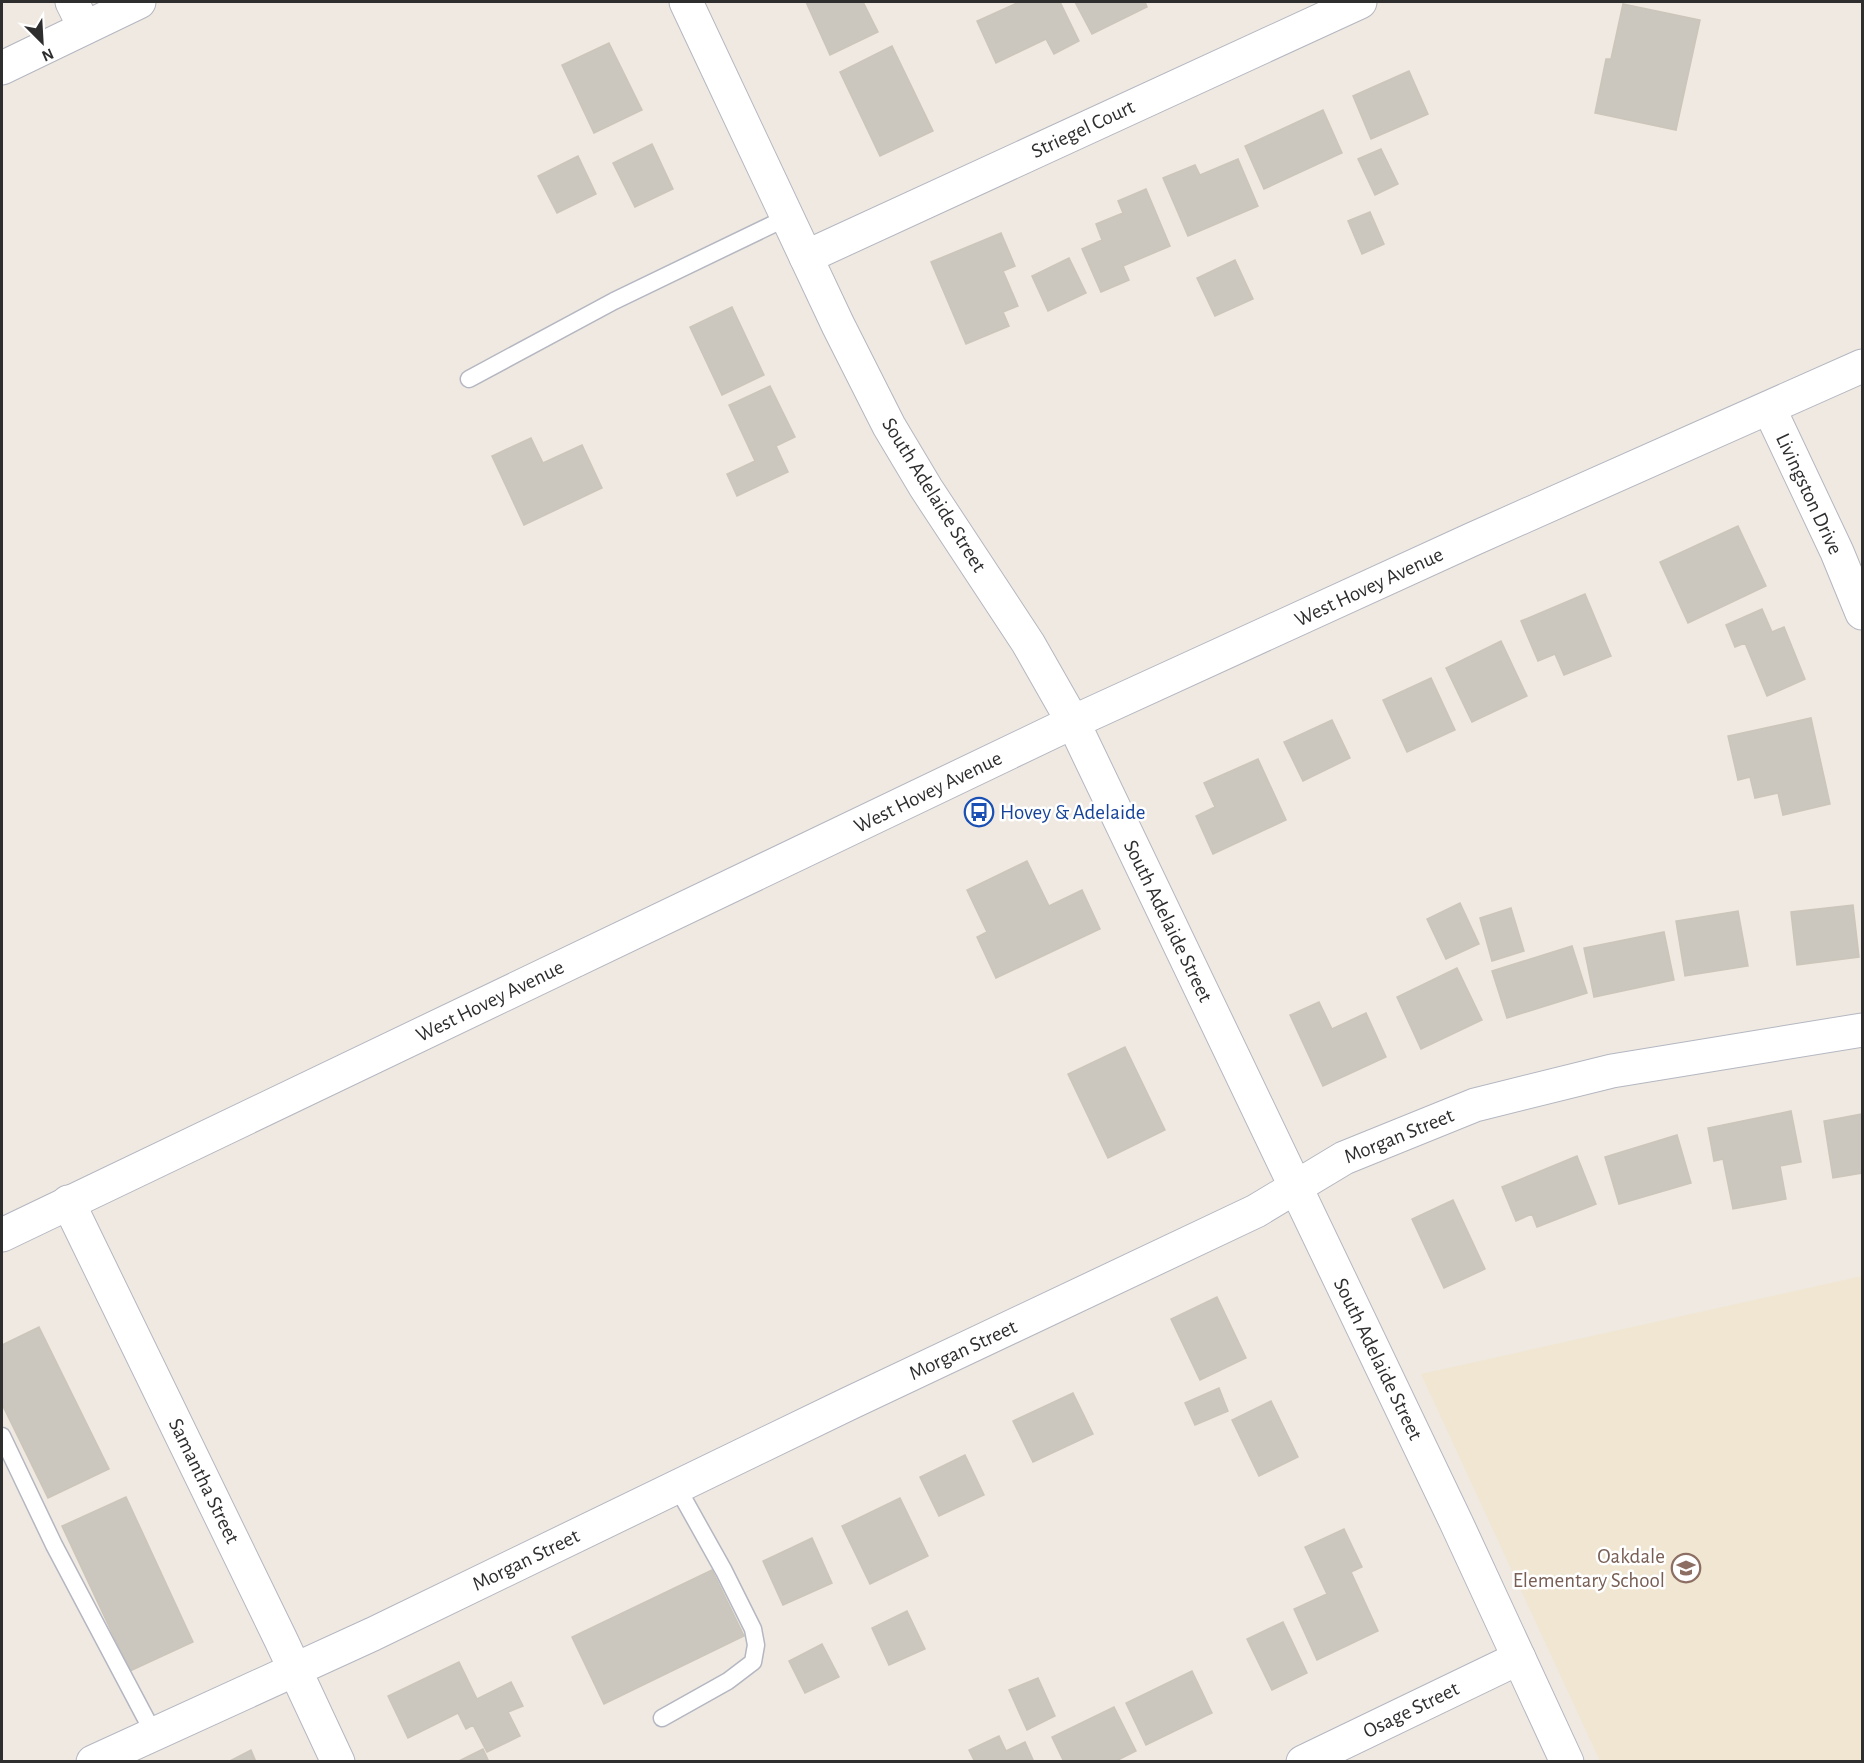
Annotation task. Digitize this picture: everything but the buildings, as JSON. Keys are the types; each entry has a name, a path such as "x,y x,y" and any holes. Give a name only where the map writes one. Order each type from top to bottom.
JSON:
{"street":[{"path":"2,68 79,15 139,2"},
{"name":"South Adelaide Street","path":"686,2 806,257 889,426 926,488 1028,643 1073,722 1567,1761"},
{"name":"Striegel Court","path":"806,257 1360,2"},
{"name":"West Hovey Avenue","path":"2,1235 1073,722 1484,534 1863,366"},
{"name":"Livingston Drive","path":"1769,408 1863,613"},
{"name":"Morgan Street","path":"93,1761 373,1635 677,1487 1256,1211 1344,1158 1475,1106 1612,1071 1863,1030"},
{"name":"Samantha Street","path":"68,1202 338,1761"},
{"name":"Osage Street","path":"1303,1761 1519,1658"}],"lane":[{"path":"469,379 614,301 788,218"},
{"path":"2,1436 59,1555 154,1734"},
{"path":"662,1718 728,1681 753,1662 756,1645 753,1629 677,1487"}],"shaded area":[{"name":"Oakdale Elementary School","path":"1862,1276 1862,1761 1600,1761 1421,1374"}],"place":[{"name":"Hovey & Adelaide","path":"979,812"},
{"name":"Oakdale Elementary School","path":"1686,1568"}]}
